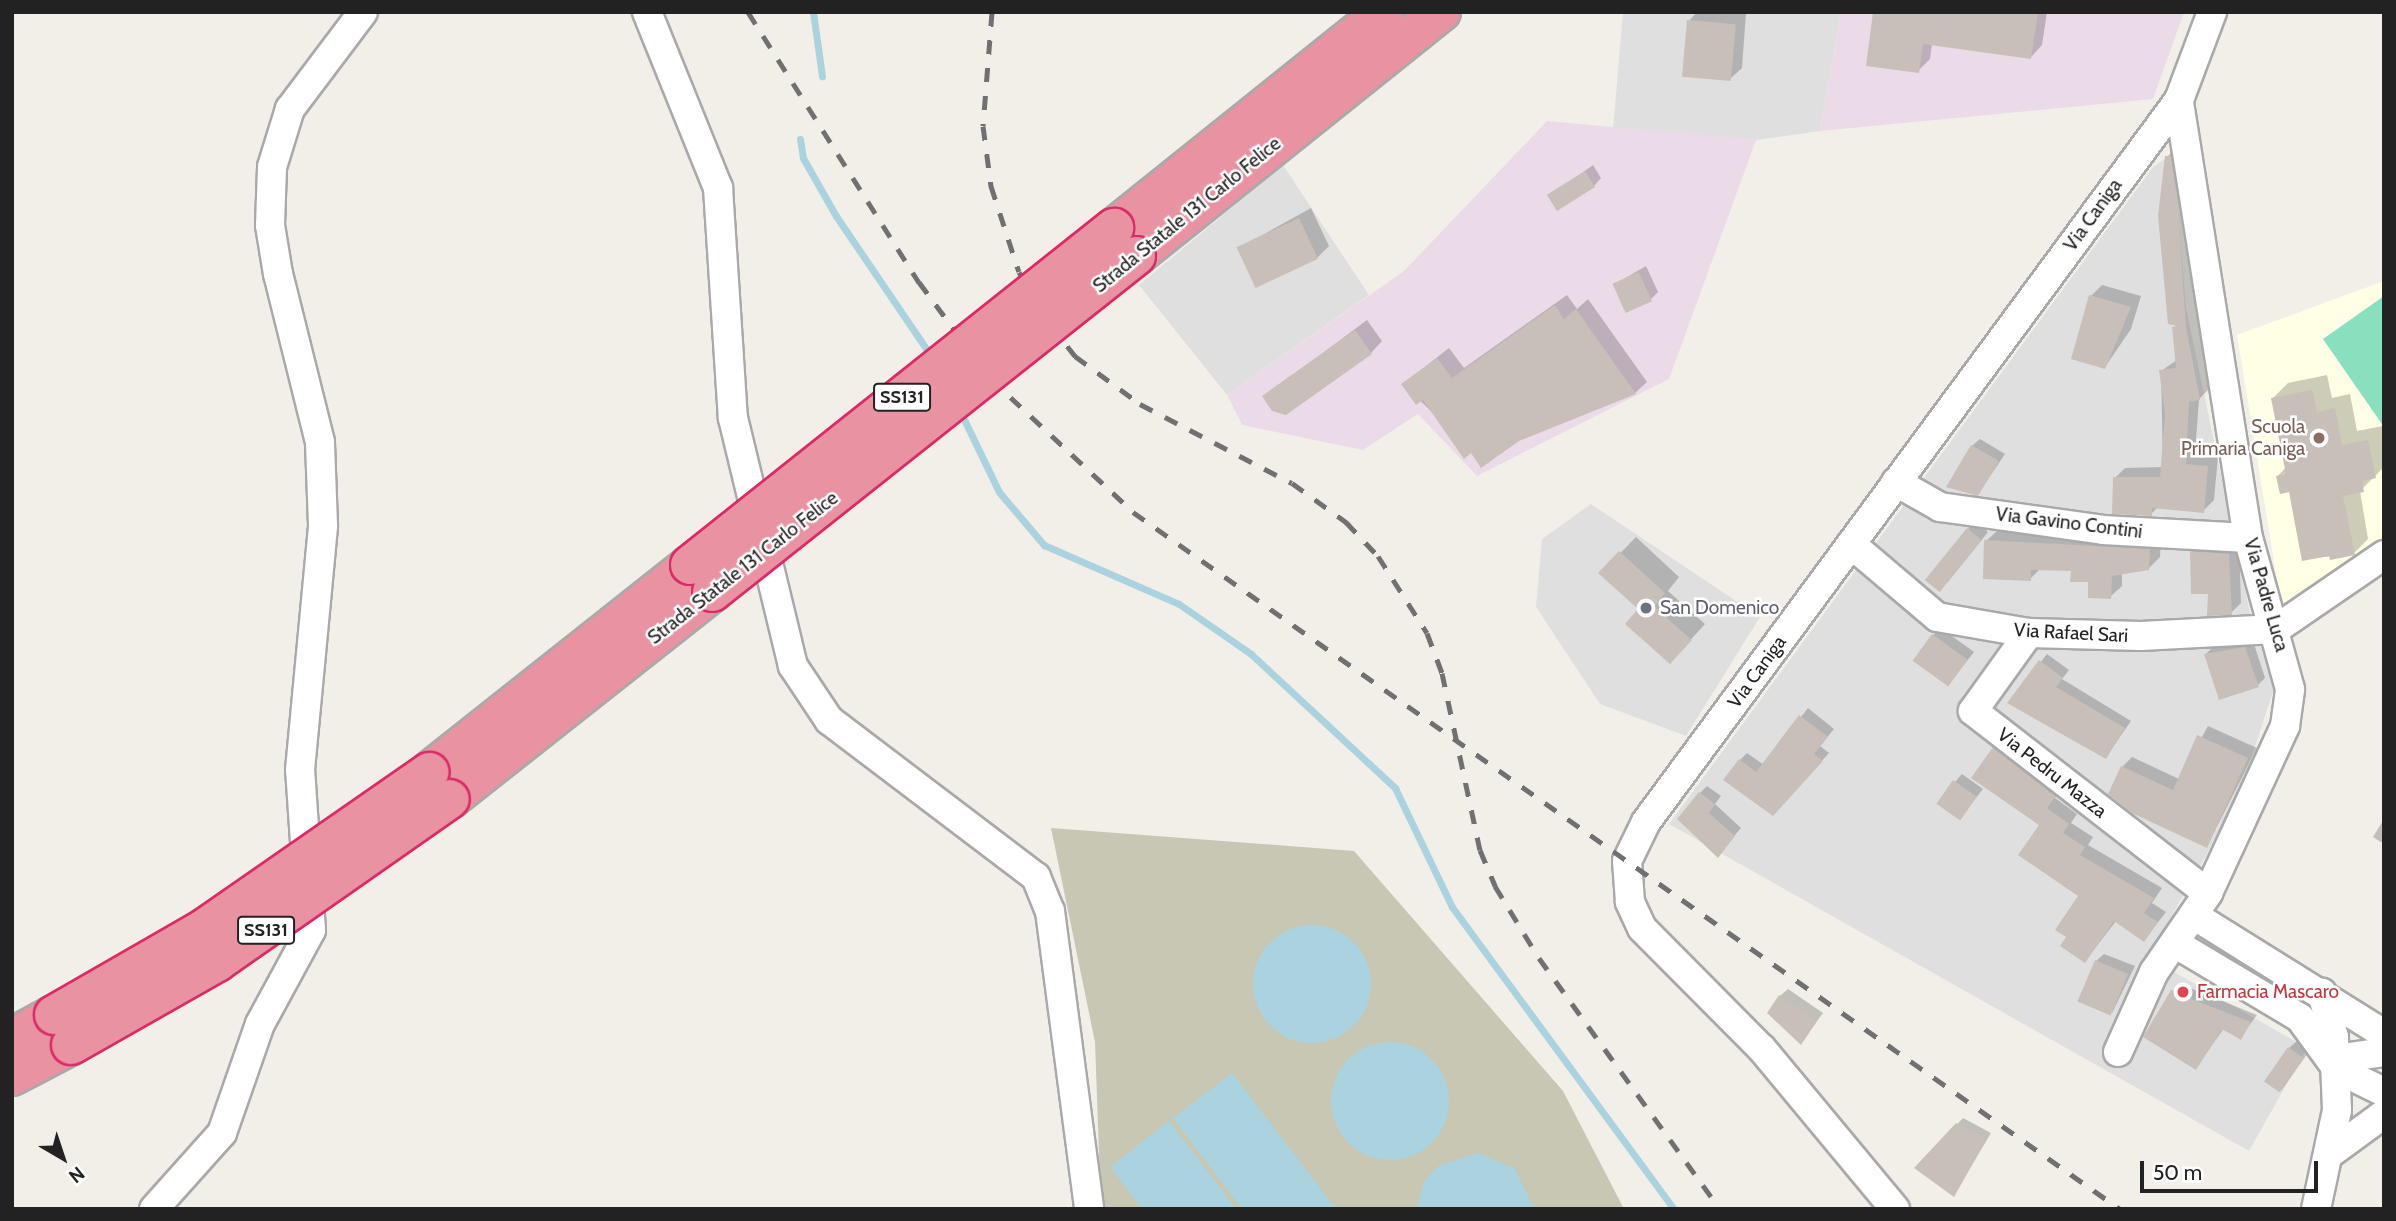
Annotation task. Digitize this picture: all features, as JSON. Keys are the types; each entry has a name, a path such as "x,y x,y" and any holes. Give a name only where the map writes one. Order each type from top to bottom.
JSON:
{"highway":[{"name":"Strada Statale 131 Carlo Felice","path":"1125,242 1384,12"},
{"name":"Strada Statale 131 Carlo Felice","path":"12,1076 63,1030 213,923 440,785 1125,242 1441,12"},
{"name":"Strada Statale 131 Carlo Felice","path":"12,1038 63,1030"}],"street":[{"path":"154,1209 222,1133 260,1024 311,930 300,770 323,524 309,380 270,225 272,167 290,109 363,12"},
{"path":"647,12 718,188 733,418 793,666 829,720 1037,877 1050,911 1089,1209"},
{"name":"Via Caniga","path":"1895,1209 1762,1049 1642,928 1625,874 1646,822 2179,100 2212,12"},
{"name":"Via Padre Luca","path":"2118,1052 2154,972 2202,905 2285,726 2290,689 2276,629 2248,538 2179,100"},
{"name":"Via Gavino Contini","path":"1896,482 1940,507 2103,530 2248,538"},
{"name":"Via Rafael Sari","path":"1851,544 1937,617 2029,633 2276,629"},
{"path":"2276,629 2384,555"},
{"name":"Via Pedru Mazza","path":"2029,633 1973,711 2202,905"},
{"path":"2202,905 2322,993 2384,1034"},
{"path":"2176,944 2300,1018 2337,1069 2384,1092"},
{"path":"2316,1209 2332,1152 2337,1069 2322,993"},
{"path":"2337,1069 2349,1057 2384,1052"},
{"path":"2332,1152 2384,1114"}],"shaded area":[{"path":"1623,12 1841,12 1820,131 1756,140 1613,130"},
{"path":"1841,12 2184,12 2153,99 1820,131"},
{"path":"1547,121 1756,140 1669,379 1477,476 1418,414 1363,450 1242,425 1227,395 1404,271"},
{"path":"2173,153 2186,308 2250,613 2274,689 2236,803 2148,957 2307,1048 2249,1151 1669,824 2153,167"},
{"path":"1283,165 1369,295 1227,395 1139,285"},
{"name":"Scuola Primaria Caniga","path":"2384,281 2384,541 2282,610 2237,335"},
{"path":"1591,504 1760,617 1686,736 1600,704 1536,607 1542,539"},
{"path":"1051,828 1354,851 1563,1091 1624,1209 1101,1209 1095,1042"}],"green space":[{"path":"2384,296 2384,427 2323,339"}],"water":[{"path":"1312,925 1335,929 1354,942 1367,961 1371,984 1367,1007 1354,1026 1335,1039 1312,1043 1289,1039 1270,1026 1257,1007 1253,984 1257,961 1270,942 1289,929"},
{"path":"1390,1042 1413,1046 1432,1059 1445,1078 1449,1101 1445,1124 1432,1143 1413,1156 1390,1160 1367,1156 1348,1143 1335,1124 1331,1101 1335,1078 1348,1059 1367,1046"},
{"path":"1232,1073 1336,1209 1242,1209 1173,1118"},
{"path":"1169,1121 1236,1209 1142,1209 1110,1167"},
{"path":"1477,1153 1514,1168 1534,1209 1416,1209 1425,1180 1438,1166"}],"building":[{"path":"1873,12 2038,12 2031,59 1923,44 1919,73 1866,66"},
{"path":"1687,20 1736,24 1731,81 1682,77"},
{"path":"2165,156 2171,156 2177,196 2186,327 2200,400 2189,402 2186,464 2208,466 2204,513 2152,508 2152,516 2112,514 2113,477 2160,477 2165,414 2159,370 2176,368 2172,327 2178,326 2168,324 2158,216"},
{"path":"1585,171 1595,187 1557,211 1547,195"},
{"path":"1299,218 1318,259 1255,288 1236,247"},
{"path":"1639,272 1652,301 1626,313 1613,284"},
{"path":"2089,295 2131,307 2105,369 2071,359"},
{"path":"1555,305 1564,319 1576,309 1636,394 1519,441 1481,468 1471,453 1464,459 1423,400 1416,405 1401,384 1437,358 1452,378"},
{"path":"1355,330 1372,354 1286,415 1272,411 1262,396"},
{"path":"2312,390 2317,412 2335,408 2342,445 2368,440 2376,478 2362,481 2364,492 2343,496 2355,555 2330,560 2329,556 2302,561 2289,492 2280,494 2276,476 2286,474 2271,398"},
{"path":"1971,445 1999,461 1978,496 1946,487"},
{"path":"1967,528 1982,540 1940,592 1925,580"},
{"path":"1984,540 2150,549 2149,570 2112,576 2111,599 2088,598 2088,582 2070,582 2071,571 2031,570 2031,581 1983,579"},
{"name":"San Domenico","path":"1619,551 1665,593 1654,607 1692,640 1670,664 1625,624 1638,609 1598,573"},
{"path":"2190,551 2229,554 2232,615 2207,616 2208,594 2191,594"},
{"path":"1932,634 1968,660 1948,687 1913,661"},
{"path":"2245,647 2259,687 2219,700 2204,654"},
{"path":"2039,660 2063,678 2056,687 2125,728 2106,759 2007,703"},
{"path":"1799,715 1828,737 1814,754 1823,761 1773,816 1723,780 1739,759 1756,772"},
{"path":"2197,735 2248,758 2207,848 2132,813 2108,794 2121,766 2173,790"},
{"path":"1993,747 2056,796 2047,808 2069,824 2063,833 2085,847 2080,855 2154,898 2144,913 2158,922 2144,942 2114,921 2085,963 2060,946 2066,937 2055,930 2078,896 2018,855 2039,825 1971,778"},
{"path":"1953,780 1977,797 1960,820 1936,804"},
{"path":"1699,792 1715,804 1709,813 1735,836 1718,858 1677,819"},
{"path":"2095,960 2128,974 2111,1015 2077,1001"},
{"path":"2171,990 2251,1022 2241,1040 2222,1029 2196,1070 2143,1037"},
{"path":"1779,995 1817,1021 1801,1045 1767,1013"},
{"path":"2288,1047 2304,1058 2279,1092 2264,1081"},
{"path":"1956,1123 1986,1140 1954,1197 1914,1168"}],"waterway":[{"path":"813,12 822,76"},
{"path":"800,139 803,158 836,216 932,357"},
{"path":"960,411 999,492 1044,545 1179,604 1251,654 1395,788 1452,907 1674,1209"}],"railway":[{"path":"748,12 919,282 990,378 1133,512 2120,1209"},
{"path":"992,12 983,126 991,186 1019,272 1050,324 1075,356 1140,404 1292,483 1346,522 1378,556 1427,633 1442,673 1480,850 1495,886 1539,958 1720,1209"}],"place":[{"name":"Scuola Primaria Caniga","path":"2319,438"},
{"name":"San Domenico","path":"1646,608"},
{"name":"Farmacia Mascaro","path":"2183,992"}]}
